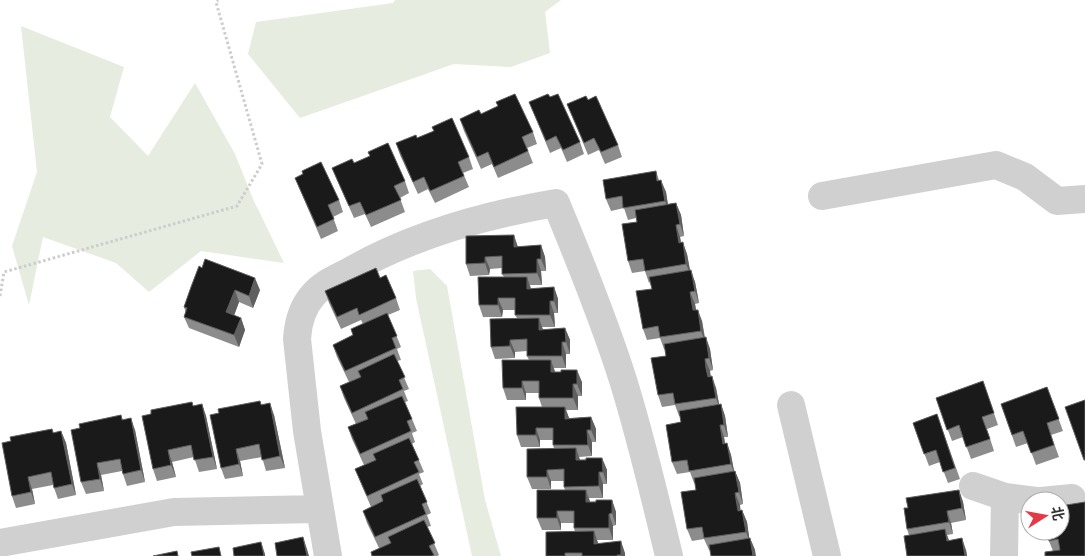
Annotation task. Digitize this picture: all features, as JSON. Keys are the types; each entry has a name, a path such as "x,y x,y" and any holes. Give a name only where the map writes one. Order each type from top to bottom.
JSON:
{"lane":[{"path":"822,196 996,165 1025,177 1057,201 1085,199"},
{"path":"328,556 307,431 297,339 301,314 315,293 324,285 398,247 476,219 556,203 591,290 622,379 648,469 669,556"},
{"path":"791,405 827,556"},
{"path":"973,486 1005,497 1020,499"},
{"path":"1004,556 1005,497"},
{"path":"0,544 174,512 319,510"}],"path":[{"path":"0,296 4,272 237,206 262,164 216,2 218,0"}],"shaded area":[{"path":"395,0 561,0 545,12 550,53 511,67 454,64 300,118 248,54 256,22 393,3"},
{"path":"21,26 124,67 110,117 148,156 195,83 235,154 253,199 284,263 201,251 149,292 116,263 43,237 29,305 12,246 37,172"},
{"path":"430,269 447,286 485,500 501,556 472,556 416,298 413,271"}],"building":[{"path":"515,94 533,132 522,137 528,151 494,167 488,152 477,157 460,119 479,110 481,114 498,106 496,102"},
{"path":"548,94 550,97 558,94 580,142 563,150 556,136 546,141 529,102"},
{"path":"586,96 588,100 596,96 618,145 601,152 594,138 584,143 567,104"},
{"path":"452,118 469,157 458,162 464,176 430,191 424,177 413,182 396,143 416,135 417,138 434,131 432,127"},
{"path":"388,143 405,181 394,186 401,200 366,215 360,202 349,206 332,168 352,159 354,163 370,156 368,152"},
{"path":"321,162 339,200 328,205 334,219 317,227 295,178 303,174 302,171"},
{"path":"656,171 657,181 661,180 665,201 623,208 622,196 606,199 603,180"},
{"path":"676,203 680,224 676,225 679,243 683,242 686,264 645,271 643,259 628,261 622,224 637,222 635,210"},
{"path":"514,235 514,247 541,245 541,259 537,259 537,273 502,274 502,256 485,257 485,263 466,264 466,236"},
{"path":"205,259 255,278 249,296 235,290 226,312 241,318 234,335 184,317 187,308 184,307 191,287 199,266 202,268"},
{"path":"376,268 380,278 386,275 396,298 359,315 357,308 337,317 325,291"},
{"path":"691,270 695,291 690,292 693,310 698,310 701,331 660,337 658,326 643,329 636,291 652,289 649,277"},
{"path":"478,277 527,277 527,289 554,287 554,301 550,301 550,315 515,315 515,298 498,298 498,305 479,305"},
{"path":"387,313 397,336 392,338 396,348 345,371 333,345 353,335 351,329"},
{"path":"539,318 539,330 565,328 566,342 562,342 562,356 527,356 527,339 510,340 510,346 491,347 490,319"},
{"path":"706,337 709,358 705,359 706,368 708,377 712,376 716,398 675,404 673,393 658,395 651,358 666,356 664,344"},
{"path":"394,354 405,377 399,380 403,389 352,413 340,386 361,377 358,371"},
{"path":"502,360 551,360 551,372 577,370 577,384 573,384 573,398 539,398 539,381 522,381 522,388 503,388"},
{"path":"983,381 994,413 982,417 990,439 966,447 959,425 947,430 936,398"},
{"path":"1047,387 1059,419 1047,423 1054,445 1031,453 1023,431 1012,435 1001,404"},
{"path":"402,396 412,419 407,421 411,431 360,454 348,427 368,419 365,412"},
{"path":"1085,400 1085,460 1084,460 1065,407"},
{"path":"260,401 261,405 270,403 280,456 262,460 259,444 236,449 239,464 221,468 210,415 219,413 218,409"},
{"path":"192,402 193,406 202,404 213,457 194,460 191,445 168,450 171,465 153,469 142,416 151,414 151,410"},
{"path":"721,404 724,425 720,425 723,444 727,443 731,464 689,471 687,460 672,462 666,425 681,422 679,411"},
{"path":"516,407 565,407 565,419 591,417 591,430 587,430 588,445 553,445 553,428 536,428 536,435 517,435"},
{"path":"937,414 955,468 943,472 936,450 924,454 913,423"},
{"path":"121,415 122,420 131,418 141,470 123,474 120,459 97,463 100,479 81,482 71,430 80,428 79,424"},
{"path":"52,429 53,433 61,431 72,484 54,488 51,472 28,477 31,492 12,496 2,443 11,441 10,437"},
{"path":"409,438 419,460 414,462 419,472 367,496 355,469 376,460 373,454"},
{"path":"576,448 576,460 602,458 603,472 599,472 599,486 564,487 564,469 547,470 547,477 527,477 527,449"},
{"path":"735,471 739,492 735,493 738,511 742,510 746,532 704,538 702,527 687,529 681,492 696,490 694,478"},
{"path":"417,479 427,502 422,504 426,514 375,537 363,511 383,501 381,495"},
{"path":"537,490 586,490 586,502 612,500 609,528 574,528 574,511 557,511 557,518 537,518"},
{"path":"959,490 962,508 947,511 949,522 907,529 904,508 908,508 906,498"},
{"path":"1085,502 1085,556 1045,556 1045,552 1060,550 1058,541 1070,541 1070,504"},
{"path":"424,520 435,543 429,546 434,555 372,556 371,552 391,543 388,537"},
{"path":"945,529 947,541 962,538 965,556 907,556 904,536"},
{"path":"594,531 594,544 621,541 621,555 582,556 582,553 565,553 565,556 546,556 546,532"},
{"path":"303,537 307,556 277,556 275,543"},
{"path":"750,538 753,556 711,556 709,545"},
{"path":"261,542 264,556 234,556 233,548"},
{"path":"219,547 221,556 192,556 191,552"},
{"path":"177,551 178,556 153,556"}]}
